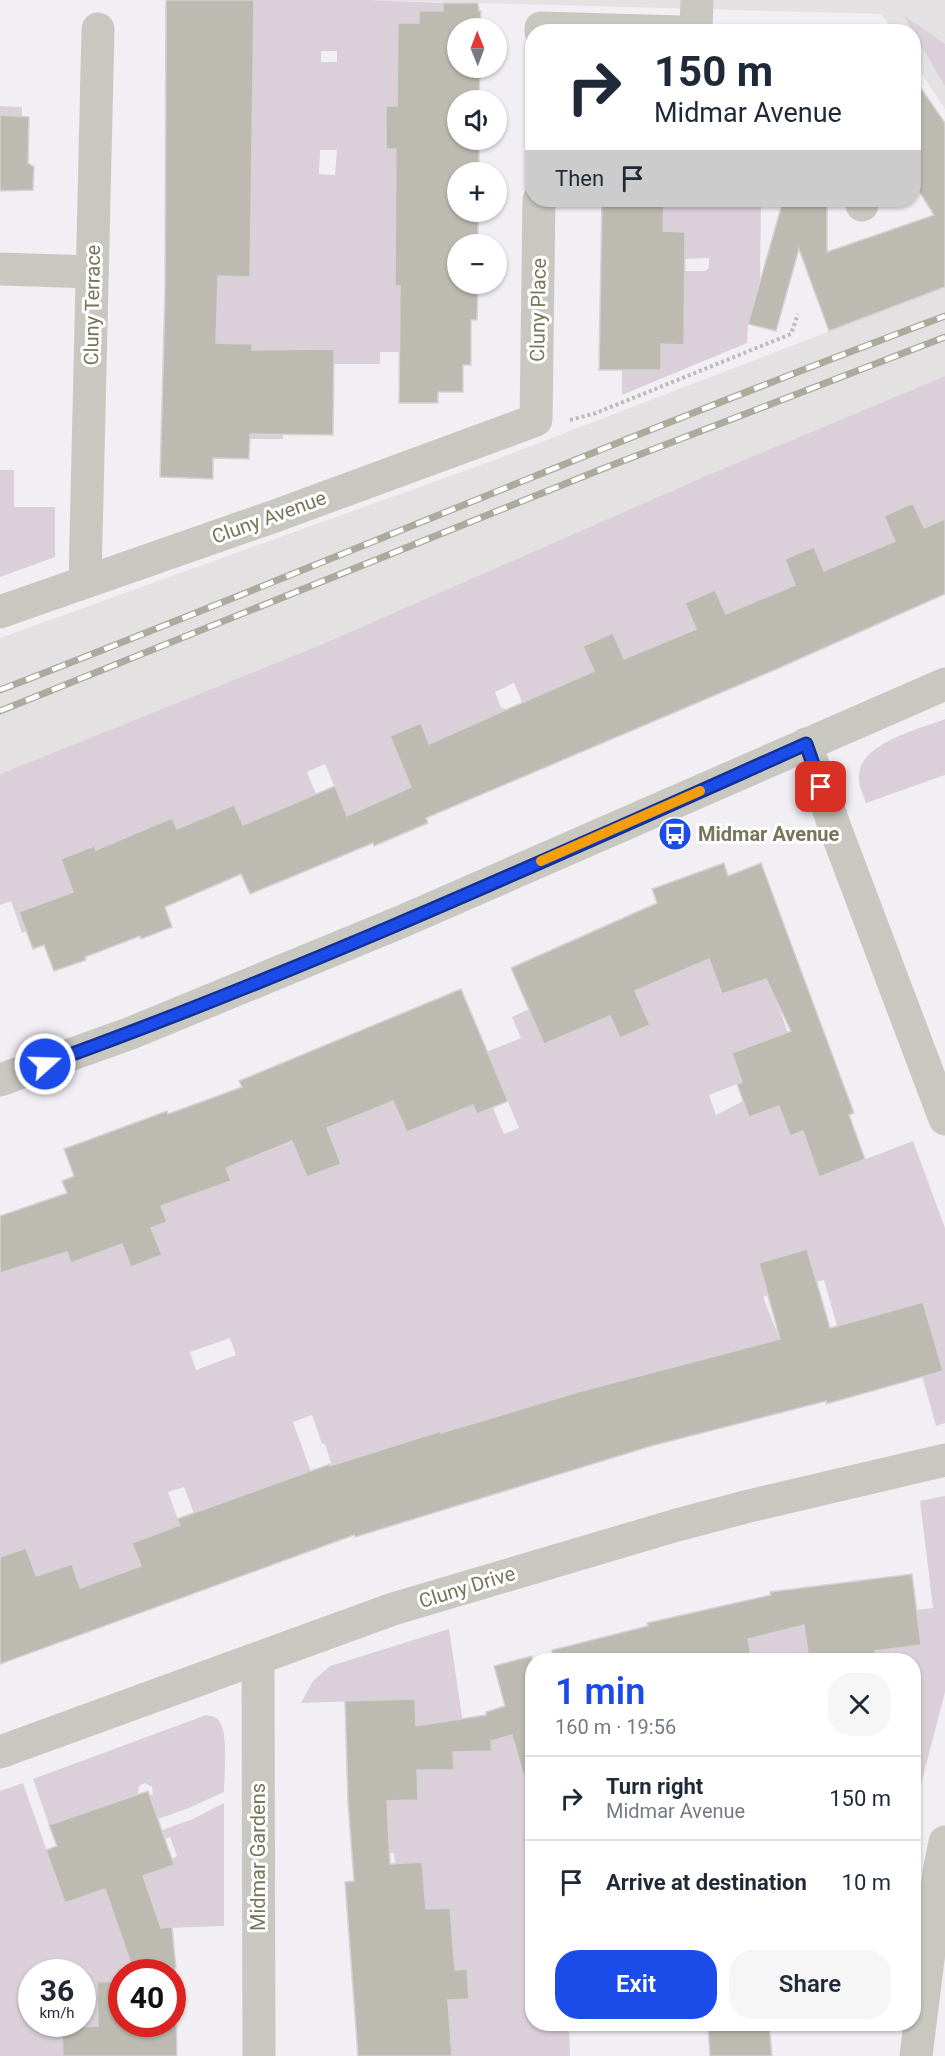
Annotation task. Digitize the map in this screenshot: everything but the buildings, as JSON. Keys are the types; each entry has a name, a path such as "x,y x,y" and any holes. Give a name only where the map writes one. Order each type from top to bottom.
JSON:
{"street":[{"path":"696,24 697,0"},
{"name":"Cluny Terrace","path":"85,581 98,29"},
{"name":"Cluny Place","path":"536,420 539,207"},
{"path":"0,269 92,272"},
{"name":"Cluny Avenue","path":"0,612 275,516 536,420"},
{"path":"0,1080 141,1029 402,921 945,684"},
{"path":"806,744 838,836 945,1119"},
{"name":"Cluny Drive","path":"0,1752 393,1610 620,1541 749,1506 945,1460"},
{"name":"Midmar Gardens","path":"258,1659 259,2056"},
{"path":"921,2016 939,1872 945,1842"},
{"path":"916,2056 919,2031"}],"path":[{"path":"536,420 559,422 577,420 596,413 791,334 798,314"}],"shaded area":[{"path":"254,0 370,0 443,3 443,11 419,11 419,23 398,23 397,64 418,106 386,106 385,149 417,150 395,189 395,212 417,213 395,262 395,285 416,286 400,352 380,352 380,364 316,364 334,349 300,349 300,366 284,403 283,439 250,439 252,344 216,343 216,276 250,277 252,164 218,164 218,138 252,138 253,92 220,91 253,63","holes":["321,51 337,51 337,62 321,62","320,150 337,150 335,175 319,174"]},
{"path":"370,0 945,0 945,109 921,73 921,24 888,24 881,14"},
{"path":"903,15 916,24 908,24"},
{"path":"921,27 945,44 945,86 921,45"},
{"path":"0,106 22,107 22,116 0,116"},
{"path":"664,207 761,207 760,282 748,324 747,343 622,395 622,370 661,370 662,271 705,271 709,268 709,258 685,259 685,232 663,231"},
{"path":"945,287 945,376 708,475 318,646 0,774 0,638 489,462"},
{"path":"945,376 945,519 921,529 922,523 913,503 885,516 893,536 898,539 869,552 896,615 878,624 851,562 822,574 813,547 785,559 793,579 798,583 770,596 796,659 723,617 724,610 715,590 686,603 699,627 671,639 698,702 676,711 649,649 621,660 622,654 612,633 584,646 592,667 597,670 568,683 596,746 549,766 514,683 495,692 501,707 508,711 426,745 427,739 420,723 390,736 401,762 434,815 426,818 411,787 359,810 373,843 361,849 325,764 307,772 316,794 243,825 241,874 234,877 222,847 106,879 94,846 61,859 73,892 38,927 22,933 11,901 0,905 0,774 318,646 708,475"},
{"path":"0,470 14,470 14,507 55,507 55,557 0,577"},
{"path":"945,719 945,775 866,803 859,776 862,764 869,755 893,739"},
{"path":"682,883 722,994 765,979 778,1005 788,1033 732,1053 742,1082 709,1095 716,1115 743,1101 749,1117 770,1110 778,1104 790,1136 825,1124 819,1177 913,1141 945,1228 945,1423 936,1426 922,1376 943,1370 923,1302 837,1326 824,1280 817,1282 807,1249 759,1263 768,1295 763,1297 779,1337 798,1407 753,1346 637,1376 633,1452 629,1453 599,1425 588,1389 480,1421 453,1468 441,1431 332,1466 312,1415 293,1422 325,1511 295,1477 234,1498 208,1551 184,1487 168,1492 180,1525 132,1543 156,1607 133,1615 91,1584 80,1588 72,1564 33,1577 0,1557 0,1262 4,1272 16,1268 47,1200 71,1263 101,1252 87,1212 161,1255 151,1228 166,1222 156,1194 213,1133 241,1123 230,1091 242,1087 258,1127 244,1161 295,1141 307,1177 341,1164 329,1132 325,1129 376,1061 407,1132 425,1124 461,1074 477,1114 493,1108 504,1134 519,1128 486,1052 521,1038 512,1017 529,1009 544,1044 560,1037 548,1008 607,1011 620,1038 650,1025 633,992 664,978 638,918 644,916","holes":["230,1338 236,1355 196,1370 190,1352"]},
{"path":"945,1496 945,1692 921,1785 921,1653 872,1652 921,1645 916,1610 933,1608 920,1501"},
{"path":"800,1588 808,1653 750,1653 740,1606 749,1604 756,1637 774,1633 774,1629 798,1626 793,1589"},
{"path":"449,1629 467,1751 492,1751 491,1741 525,1731 525,2031 569,2031 570,2056 452,2056 451,2050 385,2005 469,1999 422,1972 452,1938 450,1908 424,1909 414,1876 423,1875 422,1862 395,1863 394,1853 371,1855 369,1831 388,1830 388,1814 350,1815 417,1768 454,1769 453,1734 416,1737 415,1699 301,1703 313,1681 330,1666"},
{"path":"206,1715 218,1719 224,1735 224,1792 158,1819 150,1795 153,1794 152,1787 145,1783 139,1786 138,1794 49,1825 33,1779"},
{"path":"23,1783 65,1903 108,1888 118,1925 156,1912 141,1877 174,1865 172,1859 177,1856 170,1837 165,1839 162,1830 193,1819 224,1803 224,1926 137,1929 149,1959 108,1959 108,1982 97,1982 98,2031 96,2030 96,1959 18,1959 18,2037 62,2037 63,2056 0,2056 0,1791"}],"railway":[{"path":"0,690 708,407 945,316"},
{"path":"0,711 602,469 945,337"}],"slow traffic":[{"path":"541,861 700,791"}],"place":[{"name":"Midmar Avenue","path":"675,834"}],"route":[{"path":"45,1064 131,1033 402,921 806,744 821,787"}]}
